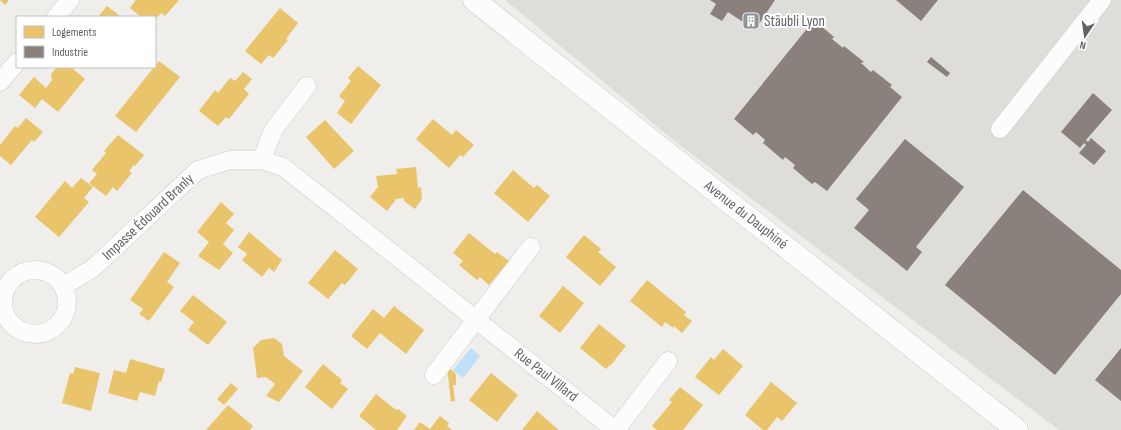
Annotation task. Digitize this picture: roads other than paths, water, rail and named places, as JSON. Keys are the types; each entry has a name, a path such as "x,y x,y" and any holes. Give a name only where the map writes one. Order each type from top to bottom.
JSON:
{"main road":[{"name":"Avenue du Dauphiné","path":"474,0 1017,430"}],"street":[{"path":"57,16 70,0"},
{"path":"1000,129 1102,0"},
{"path":"0,82 16,63"},
{"path":"262,160 274,129 307,86"},
{"name":"Impasse Édouard Branly","path":"63,286 92,269 198,170 230,160 262,160 283,167 339,211"},
{"name":"Rue Paul Villard","path":"339,211 615,430 668,361"},
{"path":"434,375 530,247"},
{"path":"33,269 47,271 59,280 66,292 67,307 62,320 51,330 37,334 22,332 10,323 3,311 2,296 4,280 19,273 33,269"}],"water":[{"path":"471,348 480,356 463,378 453,370"}],"place":[{"name":"Stäubli Lyon","path":"751,21"}]}
